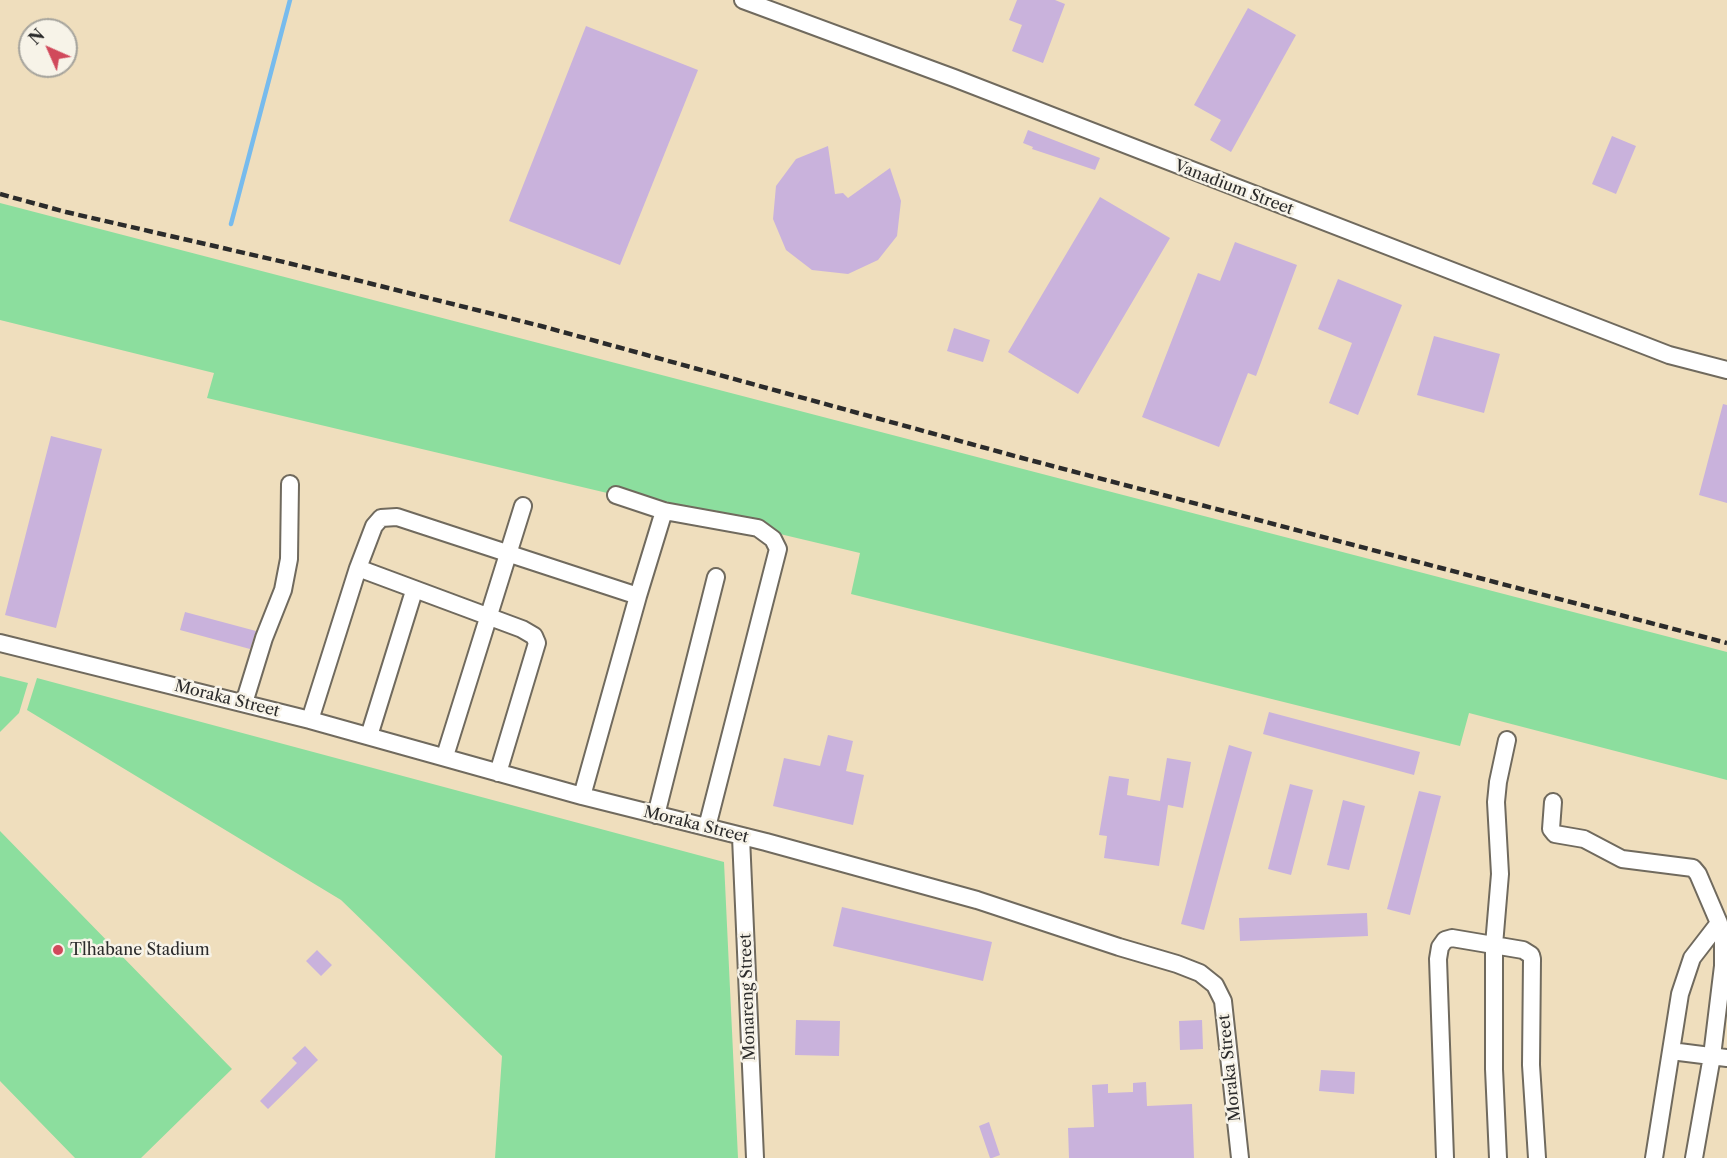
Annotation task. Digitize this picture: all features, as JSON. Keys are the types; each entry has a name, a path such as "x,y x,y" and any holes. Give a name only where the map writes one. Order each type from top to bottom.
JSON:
{"street":[{"name":"Vanadium Street","path":"743,0 954,78 1668,355 1727,370"},
{"path":"244,703 264,638 283,590 290,559 290,483"},
{"path":"616,495 664,511 758,528 773,539 778,549 707,827"},
{"path":"445,756 523,506"},
{"path":"582,796 664,511"},
{"path":"310,720 358,568 374,526 381,518 397,517 638,596"},
{"path":"358,568 534,636 537,643 498,773"},
{"path":"656,815 716,577"},
{"path":"369,736 414,591"},
{"name":"Moraka Street","path":"0,643 310,720 582,796 707,827 977,900 1119,947 1177,963 1200,973 1215,986 1223,1001 1240,1158"},
{"path":"1498,1158 1494,1069 1494,945 1500,874 1496,802 1507,740"},
{"path":"1553,802 1551,829 1555,834 1584,839 1622,859 1693,868 1698,874 1719,923 1723,940 1720,1057 1694,1158"},
{"name":"Monareng Street","path":"741,837 755,1158"},
{"path":"1654,1158 1680,994 1692,958 1719,923"},
{"path":"1445,1158 1438,959 1440,947 1445,940 1452,938 1523,950 1531,955 1531,1065 1537,1158"},
{"path":"1671,1051 1720,1057"}],"green space":[{"path":"0,203 1727,652 1727,780 1469,713 1460,746 851,594 860,553 207,398 214,373 0,320"},
{"path":"0,676 28,683 19,713 0,732"},
{"path":"37,678 724,862 738,1158 495,1158 502,1056 341,900 27,710"},
{"name":"Tlhabane Stadium","path":"0,831 232,1069 141,1158 75,1158 0,1081"}],"building":[{"path":"1017,0 1055,0 1065,4 1043,63 1012,51 1022,25 1009,20"},
{"path":"1248,8 1296,35 1231,152 1210,140 1221,120 1194,105"},
{"path":"586,26 698,70 620,265 509,221"},
{"path":"1028,130 1100,158 1095,170 1032,149 1033,147 1023,143"},
{"path":"1612,136 1636,146 1616,194 1592,184"},
{"path":"828,146 835,194 843,193 848,198 890,168 901,201 897,236 878,260 848,274 812,270 786,250 773,219 776,186 796,159"},
{"path":"1100,197 1170,238 1078,394 1008,352"},
{"path":"1235,242 1297,265 1256,376 1248,373 1219,447 1142,417 1198,273 1220,281"},
{"path":"1338,279 1402,305 1358,415 1329,403 1352,343 1318,329"},
{"path":"954,328 990,340 983,362 947,351"},
{"path":"1434,336 1500,354 1484,413 1417,395"},
{"path":"1723,404 1727,405 1727,503 1699,495"},
{"path":"51,436 102,449 56,628 5,615"},
{"path":"185,612 256,631 250,649 180,630"},
{"path":"1269,712 1420,752 1414,775 1263,734"},
{"path":"828,735 853,741 846,771 864,775 853,825 773,806 784,758 820,766"},
{"path":"1229,745 1252,752 1204,930 1181,924"},
{"path":"1167,758 1191,762 1183,808 1168,805 1159,866 1104,858 1107,836 1099,835 1109,776 1129,779 1127,795 1160,801"},
{"path":"1290,784 1313,790 1291,875 1268,869"},
{"path":"1419,791 1441,796 1410,915 1387,909"},
{"path":"1343,800 1365,806 1349,870 1327,865"},
{"path":"842,907 992,942 983,981 833,946"},
{"path":"1367,913 1368,936 1240,941 1239,918"},
{"path":"317,950 332,965 321,976 306,961"},
{"path":"796,1020 840,1021 839,1056 795,1055"},
{"path":"1202,1020 1203,1049 1180,1050 1179,1021"},
{"path":"305,1046 318,1060 268,1109 260,1101 297,1063 292,1058"},
{"path":"1321,1070 1355,1072 1354,1094 1319,1091"},
{"path":"1146,1082 1147,1106 1192,1104 1194,1158 1069,1158 1068,1128 1094,1127 1092,1085 1108,1084 1108,1093 1133,1092 1133,1083"},
{"path":"989,1122 1000,1155 992,1158 990,1158 979,1126"}],"waterway":[{"path":"231,224 290,0"}],"railway":[{"path":"0,194 66,212 288,263 541,326 1022,458 1727,643"}],"place":[{"name":"Tlhabane Stadium","path":"58,950"}]}
